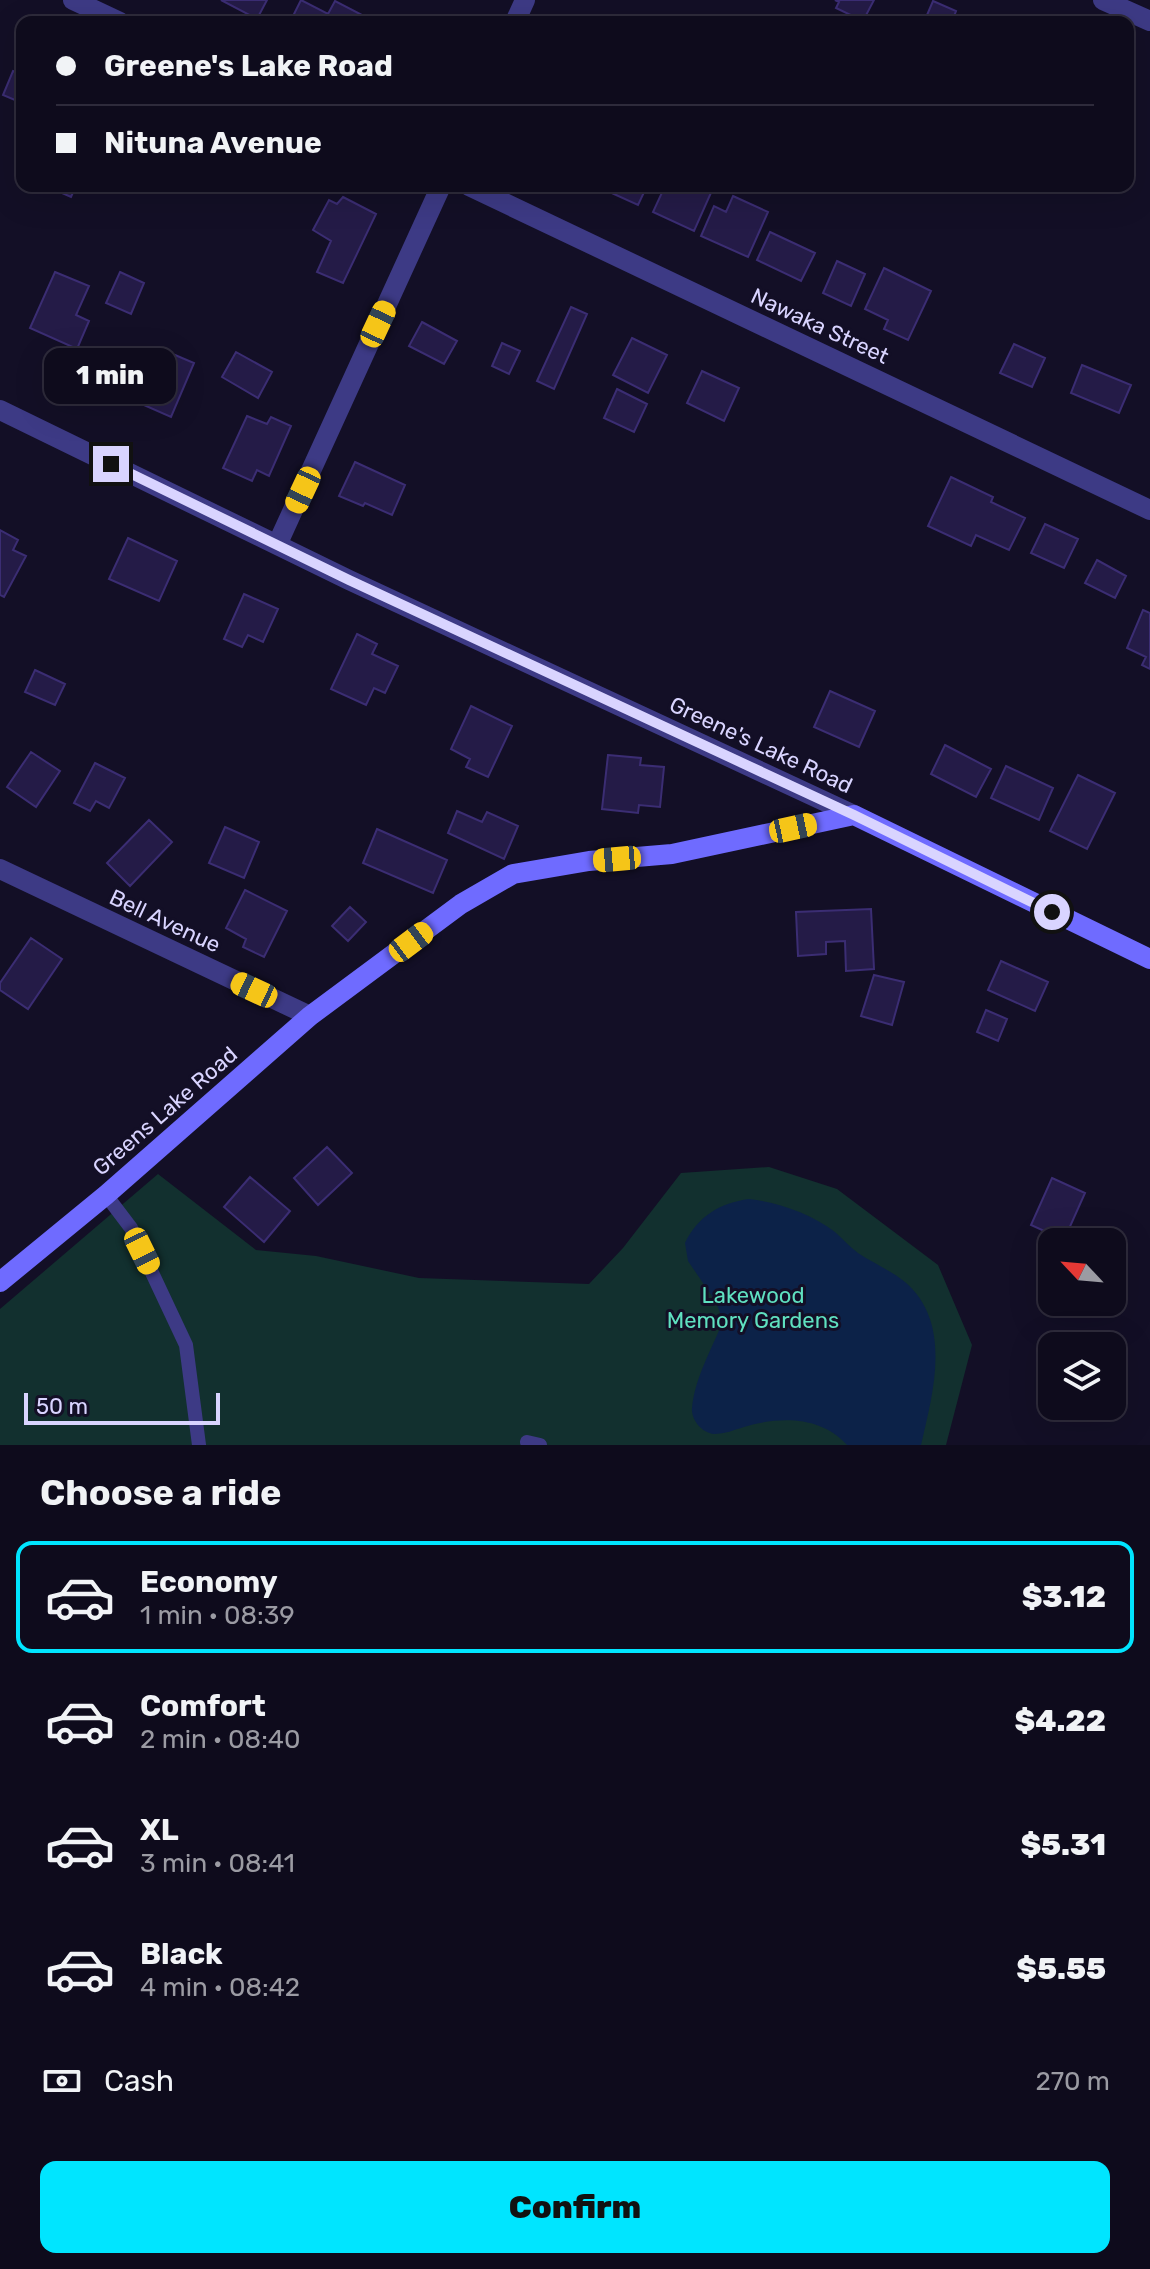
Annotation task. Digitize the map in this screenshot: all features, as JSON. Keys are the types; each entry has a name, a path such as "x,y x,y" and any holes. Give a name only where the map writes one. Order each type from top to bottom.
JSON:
{"street":[{"path":"73,0 107,16"},
{"path":"1103,0 1150,21"},
{"path":"277,545 438,192"},
{"name":"Nawaka Street","path":"482,192 1150,510"},
{"name":"Greene's Lake Road","path":"0,410 349,580 854,815 1150,959"},
{"name":"Greens Lake Road","path":"0,1282 106,1195 310,1016 461,904 513,874 589,861 672,854 854,815"},
{"name":"Bell Avenue","path":"0,869 310,1016"}],"lane":[{"path":"106,1195 131,1228 186,1345 199,1445"}],"green space":[{"name":"Lakewood Memory Gardens","path":"769,1167 837,1189 938,1265 972,1345 946,1445 0,1445 0,1309 158,1174 256,1250 316,1256 419,1278 589,1284 623,1248 681,1173"}],"water":[{"path":"749,1199 783,1206 816,1220 858,1253 905,1282 920,1299 929,1317 936,1359 921,1445 847,1445 825,1428 799,1421 758,1423 714,1434 705,1431 695,1421 692,1408 697,1385 723,1321 716,1302 688,1261 685,1243 696,1225 711,1212"}],"building":[{"path":"221,0 267,0 259,16 251,16"},
{"path":"301,0 328,14 335,1 364,16 293,16"},
{"path":"835,0 874,0 866,16 853,16 836,8 839,2"},
{"path":"933,1 956,11 954,16 927,16"},
{"path":"13,71 16,72 16,100 3,95"},
{"path":"609,192 644,192 638,205"},
{"path":"662,192 711,192 694,231 653,212"},
{"path":"733,196 768,212 748,257 701,236 714,206 726,212"},
{"path":"343,197 376,214 343,283 317,272 331,241 313,230 329,200 337,204"},
{"path":"770,232 815,253 801,281 757,260"},
{"path":"837,261 865,274 851,306 823,293"},
{"path":"884,268 931,291 908,340 884,329 888,320 865,309"},
{"path":"55,272 89,286 76,315 89,321 77,349 30,328"},
{"path":"120,272 144,283 131,314 106,303"},
{"path":"571,307 587,314 554,389 537,381"},
{"path":"422,322 457,341 444,364 409,346"},
{"path":"632,338 667,355 648,393 613,375"},
{"path":"502,343 520,351 509,374 492,366"},
{"path":"1014,344 1045,358 1032,387 1000,373"},
{"path":"236,352 272,372 258,398 222,377"},
{"path":"175,355 194,363 171,417 137,402 154,364 168,370"},
{"path":"1082,365 1131,385 1119,413 1071,393"},
{"path":"702,371 739,388 724,421 687,403"},
{"path":"617,389 647,404 634,432 604,418"},
{"path":"247,416 267,424 271,417 291,426 269,476 257,470 252,481 223,468"},
{"path":"355,462 405,485 392,515 339,496"},
{"path":"951,477 993,497 991,502 1025,518 1009,550 976,535 971,546 928,526"},
{"path":"1045,524 1078,539 1064,568 1031,553"},
{"path":"0,530 18,540 13,550 26,556 4,597 0,595"},
{"path":"128,538 177,561 159,601 109,579"},
{"path":"1097,560 1126,576 1115,598 1085,583"},
{"path":"244,594 278,609 263,642 248,635 242,647 224,639"},
{"path":"1143,610 1150,613 1150,669 1142,665 1146,657 1127,648"},
{"path":"357,634 377,644 372,654 398,666 385,693 374,688 366,705 331,689"},
{"path":"35,670 65,684 55,705 25,692"},
{"path":"830,691 875,711 859,747 814,727"},
{"path":"471,706 512,726 488,777 466,767 470,759 451,749"},
{"path":"945,745 991,769 976,797 931,774"},
{"path":"31,752 60,771 36,807 7,787"},
{"path":"608,755 641,758 640,765 664,767 660,807 639,805 638,813 602,809"},
{"path":"95,763 125,778 109,808 96,801 90,811 74,803"},
{"path":"1006,766 1053,788 1039,820 991,798"},
{"path":"1078,775 1115,793 1087,849 1050,831"},
{"path":"457,811 482,822 487,812 518,826 504,859 448,833"},
{"path":"149,820 172,842 130,886 107,863"},
{"path":"225,827 259,842 244,878 209,863"},
{"path":"377,829 447,860 433,893 363,863"},
{"path":"245,890 287,911 264,957 243,947 246,939 226,928"},
{"path":"350,907 366,922 348,941 332,926"},
{"path":"871,909 874,969 846,971 845,941 826,942 826,954 798,956 796,912"},
{"path":"31,938 62,959 28,1009 0,990 0,983"},
{"path":"1001,961 1048,982 1035,1011 988,990"},
{"path":"874,975 904,982 892,1025 861,1016"},
{"path":"986,1010 1007,1019 998,1041 977,1032"},
{"path":"327,1147 352,1173 318,1205 294,1178"},
{"path":"250,1177 290,1211 264,1242 224,1207"},
{"path":"1052,1178 1085,1193 1069,1228 1038,1228 1031,1225"}],"route":[{"path":"111,464 349,580 854,815 1052,912"}]}
